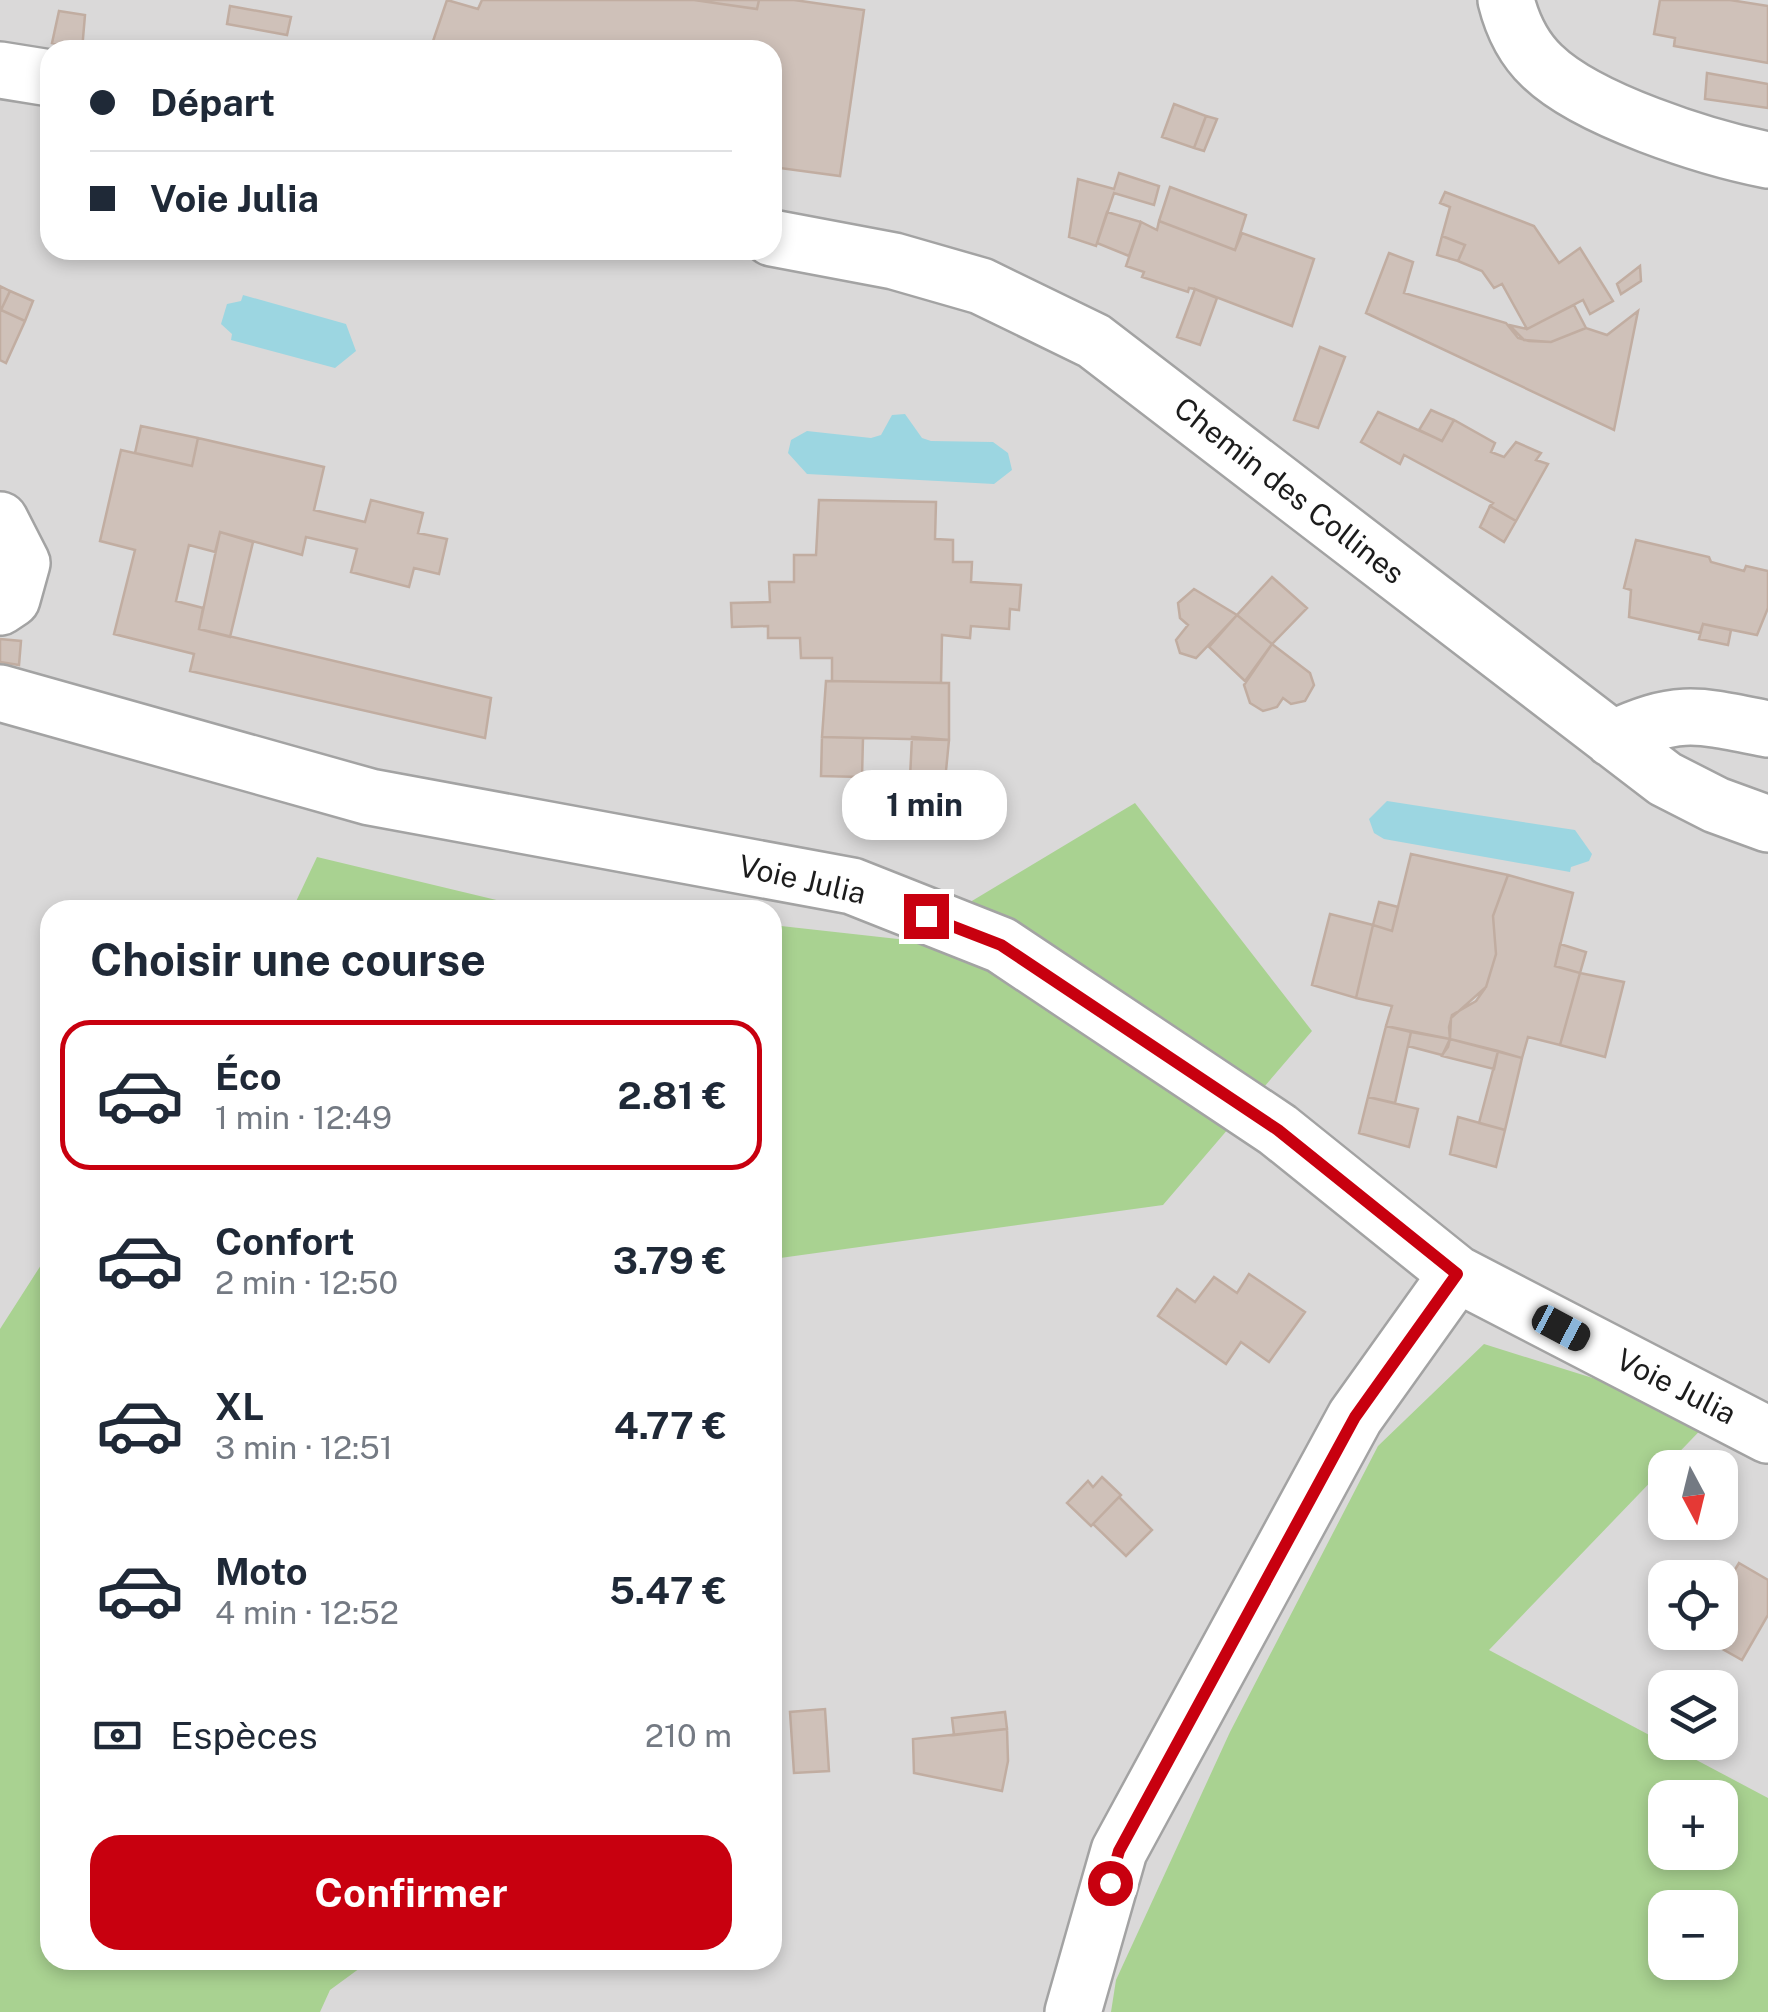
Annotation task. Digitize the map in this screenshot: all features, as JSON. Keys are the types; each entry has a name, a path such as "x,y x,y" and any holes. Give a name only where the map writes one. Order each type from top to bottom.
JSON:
{"street":[{"path":"1506,0 1512,23 1543,68 1598,102 1710,149 1768,160"},
{"path":"0,70 40,76"},
{"name":"Chemin des Collines","path":"782,240 894,261 981,286 1038,310 1094,341 1665,778 1768,824"},
{"path":"0,520 22,563 12,599 0,607"},
{"name":"Voie Julia","path":"0,693 370,796 852,886 1001,945 1278,1130 1457,1274 1768,1435"},
{"path":"1612,739 1658,718 1706,716 1768,729"},
{"path":"1074,2012 1119,1851 1355,1417 1457,1274"}],"shaded area":[{"path":"0,0 1768,0 1768,2012 0,2012"}],"green space":[{"path":"1135,803 1312,1031 1163,1205 782,1258 782,926 907,940"},
{"path":"317,857 496,900 297,900"},
{"path":"40,1267 40,1970 357,1970 330,1990 320,2012 0,2012 0,1329"},
{"path":"1484,1344 1714,1416 1681,1450 1648,1450 1648,1485 1489,1650 1648,1734 1648,1760 1696,1760 1734,1780 1648,1780 1648,1870 1738,1870 1738,1782 1768,1798 1768,2012 1111,2012 1116,1980 1230,1732 1378,1446"}],"water":[{"path":"243,295 346,324 356,351 335,368 231,340 232,334 221,324 227,304 241,301"},
{"path":"905,414 922,438 931,441 993,442 1008,453 1012,470 994,484 807,474 788,453 791,440 807,431 871,438 881,435 892,415"},
{"path":"1387,801 1575,830 1592,854 1589,861 1571,867 1570,872 1384,839 1374,833 1369,819"}],"building":[{"path":"447,0 478,9 482,0 694,0 757,9 759,0 794,0 864,10 840,176 782,168 782,40 433,40"},
{"path":"694,0 759,0 757,9"},
{"path":"1660,0 1730,0 1768,6 1768,63 1674,46 1675,38 1654,34"},
{"path":"230,6 291,17 287,35 227,24"},
{"path":"59,11 85,15 83,40 53,40"},
{"path":"1707,73 1768,84 1768,108 1705,99"},
{"path":"1174,104 1206,116 1194,148 1162,137"},
{"path":"1206,116 1217,119 1204,151 1194,148"},
{"path":"1119,173 1159,186 1154,205 1114,193 1096,246 1069,237 1078,179 1114,189"},
{"path":"1170,187 1246,215 1235,250 1159,221"},
{"path":"1445,192 1534,226 1559,263 1580,248 1613,301 1590,314 1583,300 1527,329 1502,284 1494,288 1482,271 1458,261 1465,245 1442,236 1450,207 1440,203"},
{"path":"1107,212 1141,222 1129,256 1097,243"},
{"path":"1159,221 1235,250 1242,233 1314,259 1292,326 1195,289 1189,288 1188,292 1142,277 1144,272 1126,266 1141,222 1157,230"},
{"path":"1442,236 1465,245 1458,261 1437,255"},
{"path":"1389,253 1413,262 1404,293 1506,323 1518,338 1529,341 1551,342 1586,328 1607,335 1638,311 1614,430 1366,313"},
{"path":"1640,266 1641,281 1621,294 1617,284"},
{"path":"0,286 10,291 1,310 25,321 6,363 0,360"},
{"path":"1195,289 1217,298 1200,345 1177,337"},
{"path":"10,291 33,301 25,321 1,310"},
{"path":"1574,305 1586,328 1551,342 1524,340 1509,325 1527,329"},
{"path":"1320,347 1345,357 1318,428 1294,420"},
{"path":"1431,410 1454,420 1442,441 1419,430"},
{"path":"1378,412 1442,441 1454,420 1495,443 1491,452 1504,457 1516,442 1541,453 1536,460 1548,464 1516,521 1490,506 1493,503 1404,455 1400,464 1361,442"},
{"path":"141,426 198,438 192,466 135,453"},
{"path":"198,438 324,467 314,510 365,522 371,500 423,513 418,533 447,539 439,574 414,568 409,587 351,572 357,549 306,537 302,555 220,532 215,552 189,545 176,601 203,608 199,629 491,698 485,738 190,671 194,654 114,634 135,550 100,541 121,450 192,466"},
{"path":"819,500 936,502 935,539 953,540 953,562 972,562 971,582 1021,585 1019,610 1010,609 1009,629 971,626 970,638 942,635 941,683 832,681 832,658 801,658 800,638 768,638 768,626 732,627 731,603 770,602 769,582 794,582 794,555 816,555"},
{"path":"1490,506 1516,521 1504,542 1480,527"},
{"path":"220,532 253,542 230,637 199,629"},
{"path":"1636,540 1709,557 1711,562 1744,571 1746,566 1768,571 1768,608 1757,635 1703,624 1700,633 1629,617 1631,590 1624,588"},
{"path":"1272,577 1307,608 1272,644 1237,615"},
{"path":"1194,589 1237,615 1196,658 1180,653 1176,640 1188,625 1180,618 1178,603"},
{"path":"1237,615 1272,644 1245,681 1209,647"},
{"path":"1703,624 1731,630 1728,645 1699,639"},
{"path":"0,639 21,641 19,665 0,662"},
{"path":"1272,644 1310,673 1314,685 1305,701 1291,704 1283,698 1277,707 1263,711 1250,703 1244,685"},
{"path":"826,681 949,683 949,740 822,737"},
{"path":"822,737 863,738 862,777 821,776"},
{"path":"912,737 949,740 945,781 910,778"},
{"path":"1411,854 1508,875 1493,916 1496,954 1486,987 1451,1018 1450,1039 1386,1026 1392,1006 1356,998 1373,925 1392,931"},
{"path":"1508,875 1573,893 1555,966 1580,973 1560,1045 1528,1037 1522,1058 1450,1039 1449,1027 1452,1015 1476,1001 1486,987 1496,954 1493,916"},
{"path":"1379,902 1398,907 1392,931 1373,925"},
{"path":"1330,914 1373,925 1356,998 1312,985"},
{"path":"1560,944 1586,952 1580,973 1555,966"},
{"path":"1580,973 1624,982 1605,1057 1560,1045"},
{"path":"1386,1026 1411,1032 1395,1103 1368,1097"},
{"path":"1411,1032 1450,1039 1448,1047 1442,1055 1408,1046"},
{"path":"1450,1039 1498,1051 1494,1069 1442,1056"},
{"path":"1498,1051 1522,1058 1505,1130 1479,1123"},
{"path":"1368,1097 1418,1109 1409,1147 1359,1133"},
{"path":"1458,1117 1505,1130 1496,1167 1450,1154"},
{"path":"1249,1274 1305,1312 1269,1362 1241,1342 1226,1364 1158,1316 1177,1289 1195,1302 1214,1277 1237,1293"},
{"path":"1102,1477 1121,1495 1091,1526 1067,1503 1088,1481 1093,1487"},
{"path":"1119,1497 1152,1530 1126,1556 1093,1524"},
{"path":"1738,1565 1768,1580 1768,1615 1742,1660 1724,1650 1738,1650"},
{"path":"825,1709 829,1771 794,1773 790,1712"},
{"path":"1005,1712 1007,1729 954,1735 952,1718"},
{"path":"1007,1729 1008,1761 1002,1791 914,1773 913,1739"}],"route":[{"path":"926,916 1001,945 1278,1130 1457,1274 1355,1417 1119,1851 1110,1883"}]}
